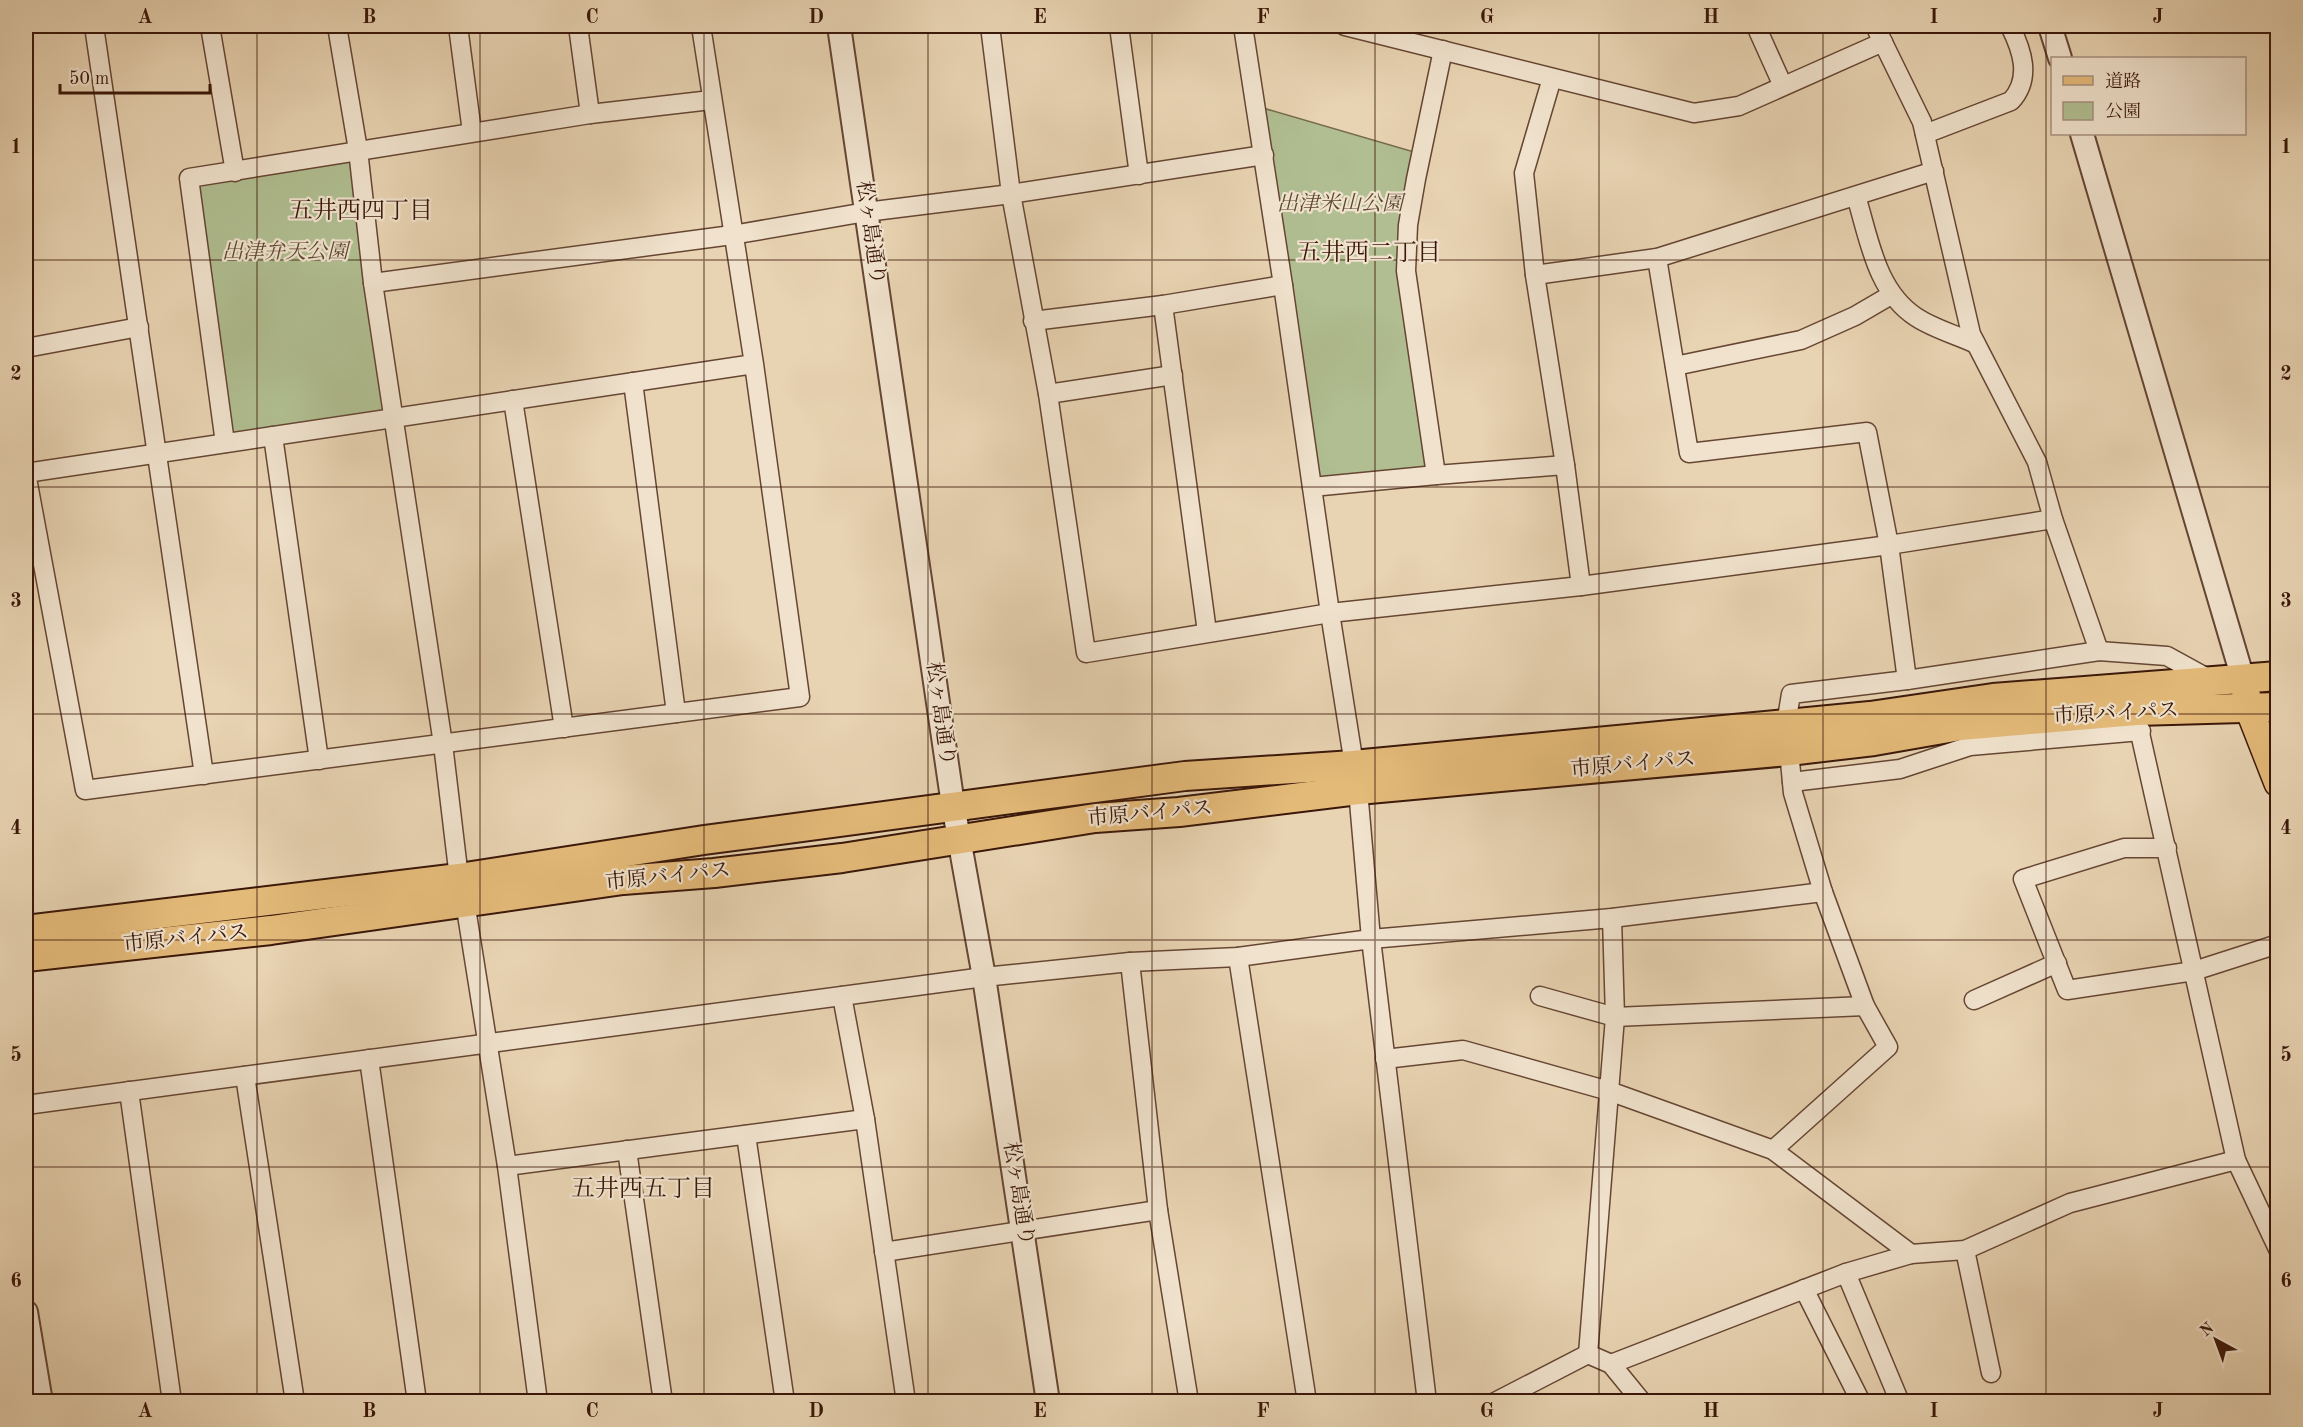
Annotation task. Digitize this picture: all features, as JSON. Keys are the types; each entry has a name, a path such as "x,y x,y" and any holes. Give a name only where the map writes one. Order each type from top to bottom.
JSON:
{"highway":[{"name":"市原バイパス","path":"2135,710 2213,682 2277,676"},
{"name":"市原バイパス","path":"26,930 462,890 714,873 842,858 1095,818 1179,812 1356,778 1787,737 1870,716 1993,698 2135,710 2277,707"},
{"name":"市原バイパス","path":"26,957 272,930 704,840 953,805 1185,776 1356,778"}],"main road":[{"path":"2243,680 2249,709 2277,783"}],"street":[{"path":"94,26 204,775"},
{"path":"210,26 235,172"},
{"path":"337,26 358,150 373,283 443,744 462,890 507,1166 538,1401"},
{"path":"458,26 472,132"},
{"path":"578,26 590,114"},
{"path":"701,26 754,364 800,697 85,790 26,473 754,364"},
{"name":"松ヶ島通り","path":"839,26 953,805 984,977 1048,1401"},
{"path":"990,26 1011,194 1048,394 1086,653 1329,613 1581,586 1889,545 2053,519"},
{"path":"1119,26 1139,175"},
{"path":"1243,26 1283,285 1329,613 1356,778 1371,939 1427,1401"},
{"path":"1345,26 1369,28 1443,50 1694,113 1739,106 1883,42"},
{"path":"1756,26 1783,86"},
{"path":"1875,26 1922,122 1971,334 2037,462 2053,519 2099,651"},
{"path":"1925,134 2011,101 2017,94 2023,84 2024,63 2019,44 2010,26"},
{"path":"2050,26 2060,57"},
{"path":"1436,475 1406,271 1408,225 1443,50"},
{"path":"1552,78 1524,172 1535,275 1565,465 1581,586"},
{"path":"225,443 189,178 590,114 711,100"},
{"path":"2082,135 2243,680"},
{"path":"373,283 732,235 867,212 1011,194 1263,155"},
{"path":"1535,275 1657,258 1934,171"},
{"path":"1856,196 1882,281 1891,295 1916,318 1976,344"},
{"path":"1657,258 1689,453 1866,432 1889,545 1907,680"},
{"path":"1033,321 1163,305 1283,285"},
{"path":"1675,366 1801,340 1855,316 1891,295"},
{"path":"1163,305 1207,632"},
{"path":"26,348 139,327"},
{"path":"1048,394 1173,375"},
{"path":"633,382 676,713"},
{"path":"513,400 564,728"},
{"path":"273,436 319,760"},
{"path":"1312,487 1565,465"},
{"path":"1773,1150 1888,1047 1865,1006 1823,892 1793,793 1787,737 1791,694 1907,680 2099,651 2167,656 2213,682"},
{"path":"1792,782 1900,769 1970,746 2135,710 2236,1160 2271,1215 2277,1249"},
{"path":"2167,848 2124,848 2023,879 2067,990 2194,971 2277,944"},
{"path":"26,1105 984,977 1130,962 1238,957 1371,939 1612,918 1823,892"},
{"path":"1588,1354 1615,1017 1612,918"},
{"path":"1238,957 1307,1401"},
{"path":"1130,962 1158,1210 1189,1401"},
{"path":"1974,1000 2057,963"},
{"path":"842,996 866,1119 906,1401"},
{"path":"1540,996 1615,1017 1865,1006"},
{"path":"1385,1059 1463,1050 1609,1091 1773,1150 1911,1254"},
{"path":"369,1059 417,1401"},
{"path":"245,1076 295,1401"},
{"path":"129,1092 172,1401"},
{"path":"507,1166 866,1119"},
{"path":"746,1135 785,1401"},
{"path":"627,1150 663,1401"},
{"path":"1611,1364 1846,1274 1911,1254 1965,1250 2070,1203 2236,1160"},
{"path":"884,1252 1158,1210"},
{"path":"1965,1250 1991,1373"},
{"path":"1846,1274 1899,1400"},
{"path":"1804,1289 1861,1401"},
{"path":"26,1312 41,1401"},
{"path":"1588,1354 1611,1364 1642,1401"},
{"path":"1495,1401 1588,1354"}],"green space":[{"name":"出津米山公園","path":"1256,106 1421,154 1408,225 1436,475 1312,487"},
{"name":"出津弁天公園","path":"358,150 393,418 225,443 189,178"}],"district":[{"name":"五井西四丁目","path":"361,212"},
{"name":"五井西二丁目","path":"1369,254"},
{"name":"五井西五丁目","path":"643,1190"}]}
